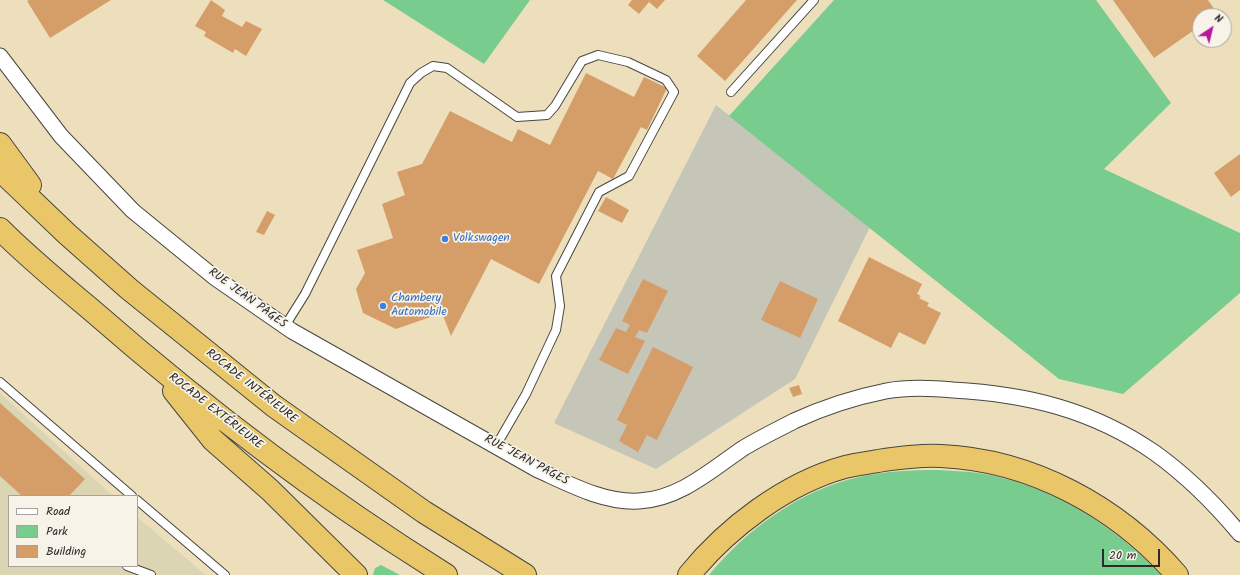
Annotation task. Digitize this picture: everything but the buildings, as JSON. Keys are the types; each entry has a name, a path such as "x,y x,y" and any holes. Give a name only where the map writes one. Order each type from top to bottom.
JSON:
{"highway":[{"path":"0,144 67,234"},
{"name":"ROCADE INTÉRIEURE","path":"0,170 67,234 129,289 274,406 424,512 525,575"},
{"name":"ROCADE EXTÉRIEURE","path":"0,229 152,363 282,464 408,552 446,575"},
{"path":"152,363 213,440 270,490 356,575"},
{"path":"689,575 706,553 746,518 807,481 845,466 891,459 941,456 990,462 1034,475 1079,494 1125,524 1165,561 1177,575"}],"street":[{"name":"RUE JEAN PAGES","path":"0,56 61,136 133,211 214,277 285,326 538,470 577,488 612,498 638,501 666,495 700,480 744,448 795,421 839,404 887,391 933,388 985,392 1033,399 1084,415 1154,453 1190,481 1240,534"}],"lane":[{"path":"731,92 814,0"},
{"path":"285,326 305,294 410,83 421,73 433,66 447,68 517,117 529,118 547,115 555,106 582,61 598,56 628,62 666,80 674,92 629,176 599,192 556,276 560,306 556,330 526,394 496,446"},
{"path":"0,382 131,495"},
{"path":"138,501 225,575"},
{"path":"130,567 151,575"}],"shaded area":[{"path":"716,105 870,227 795,379 656,469 554,423"},
{"path":"0,393 112,495 8,495 8,567 138,567 138,518 206,575 0,575"}],"green space":[{"path":"383,0 530,0 484,64"},
{"path":"834,0 1096,0 1171,103 1104,169 1240,233 1240,293 1123,394 1059,379 729,116"},
{"path":"938,470 973,472 1004,478 1054,496 1101,523 1122,539 1161,575 709,575 740,542 758,527 776,514 816,491 837,483 879,473"},
{"path":"381,565 400,575 373,575 375,568"}],"place":[{"name":"Volkswagen","path":"445,239"},
{"name":"Chambery Automobile","path":"383,306"}]}
